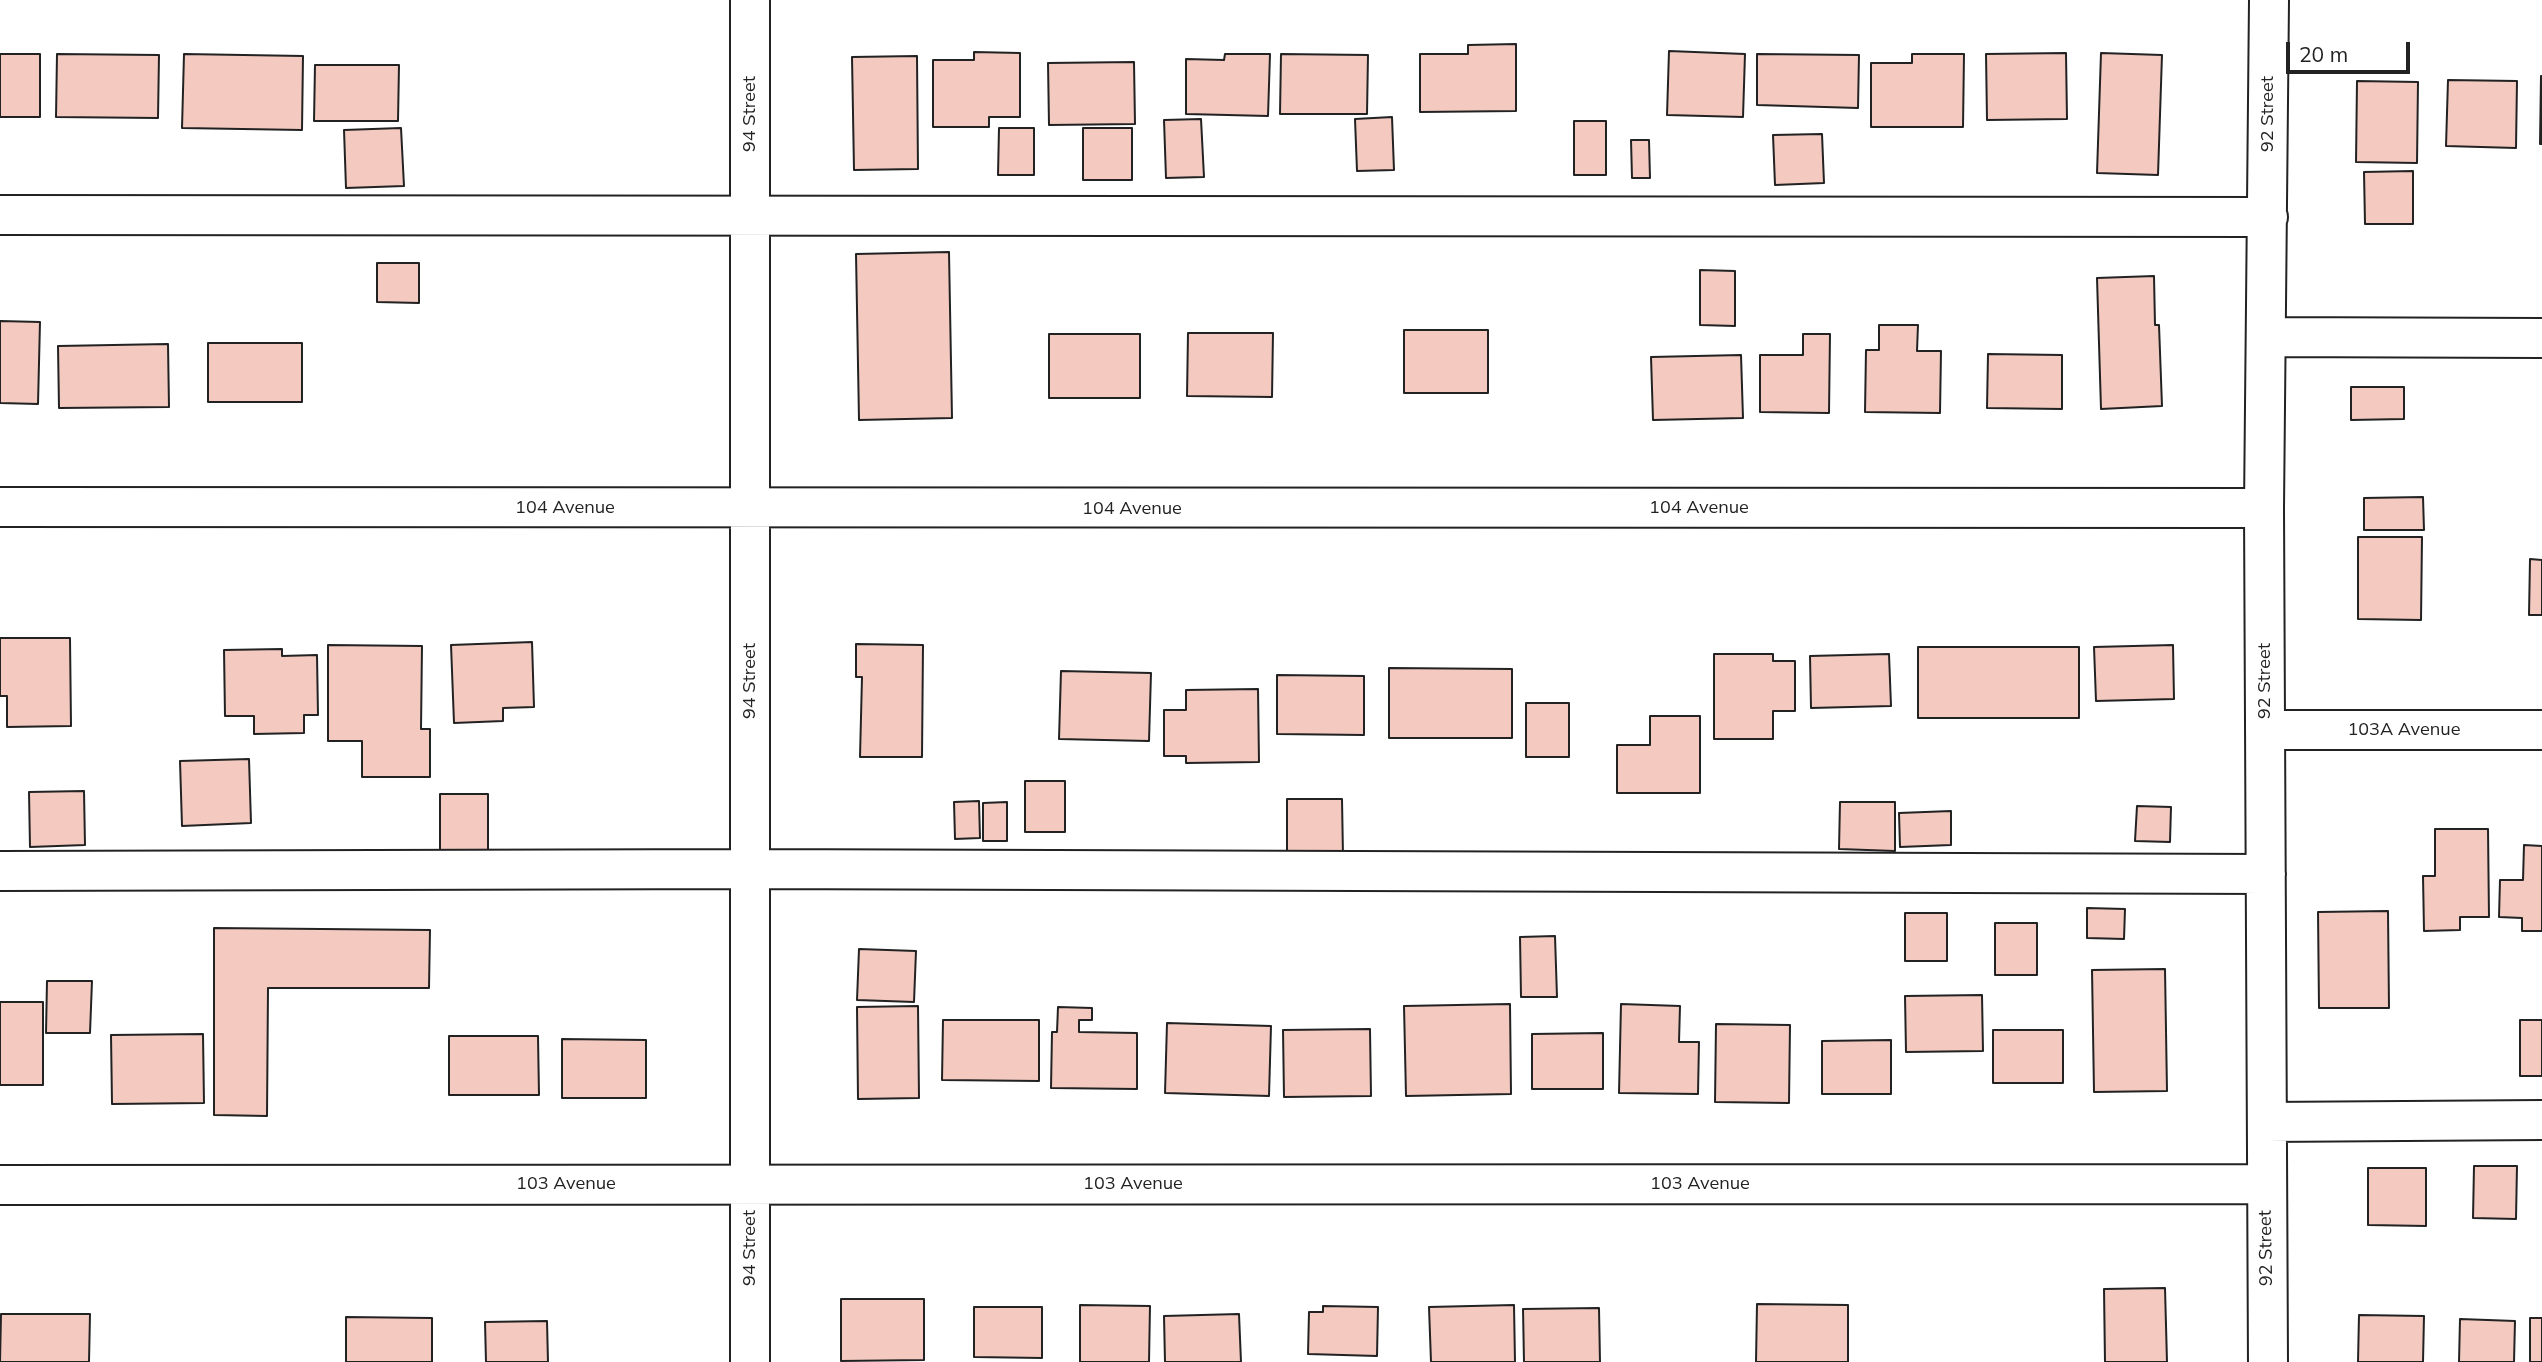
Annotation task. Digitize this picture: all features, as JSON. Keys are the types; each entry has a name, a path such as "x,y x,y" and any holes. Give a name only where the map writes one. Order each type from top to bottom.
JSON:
{"street":[{"name":"94 Street","path":"750,0 750,1362"},
{"name":"92 Street","path":"2268,1362 2264,508 2269,0"},
{"path":"0,215 2268,217"},
{"path":"2267,337 2542,338"},
{"name":"104 Avenue","path":"0,507 2264,508"},
{"name":"103A Avenue","path":"2265,730 2542,730"},
{"path":"0,871 750,869 2266,874"},
{"path":"2267,1122 2542,1121"},
{"name":"103 Avenue","path":"0,1185 2266,1184"}],"building":[{"path":"1516,44 1516,111 1420,112 1420,54 1468,54 1468,45"},
{"path":"1669,51 1745,54 1743,117 1667,115"},
{"path":"974,52 1020,53 1020,117 989,117 989,127 933,127 933,60 974,60"},
{"path":"2066,53 2067,119 1987,120 1986,54"},
{"path":"2101,53 2162,55 2158,175 2097,173"},
{"path":"0,54 40,54 40,117 0,117"},
{"path":"57,54 159,55 158,118 56,117"},
{"path":"184,54 303,56 302,130 182,128"},
{"path":"1225,54 1270,54 1268,116 1186,114 1186,59 1224,60"},
{"path":"1281,54 1368,55 1367,114 1280,114"},
{"path":"1757,54 1859,55 1858,108 1757,105"},
{"path":"1912,54 1964,54 1963,127 1871,127 1871,63 1912,63"},
{"path":"917,56 918,169 854,170 852,57"},
{"path":"1134,62 1135,124 1049,125 1048,63"},
{"path":"315,65 399,65 398,121 314,121"},
{"path":"2541,76 2542,144 2540,144"},
{"path":"2448,80 2517,81 2516,148 2446,146"},
{"path":"2357,81 2418,82 2417,163 2356,162"},
{"path":"1392,117 1394,170 1357,171 1355,119"},
{"path":"1201,119 1204,177 1166,178 1164,120"},
{"path":"1574,121 1606,121 1606,175 1574,175"},
{"path":"401,128 404,186 346,188 344,130"},
{"path":"999,128 1034,128 1034,175 998,175"},
{"path":"1083,128 1132,128 1132,180 1083,180"},
{"path":"1822,134 1824,183 1775,185 1773,135"},
{"path":"1631,140 1649,140 1650,178 1632,178"},
{"path":"2413,171 2413,224 2365,224 2364,172"},
{"path":"949,252 952,418 859,420 856,254"},
{"path":"377,263 419,263 419,303 377,302"},
{"path":"1700,270 1735,271 1735,326 1700,325"},
{"path":"2154,276 2162,406 2101,409 2097,278"},
{"path":"0,321 40,322 38,404 0,403"},
{"path":"1879,325 1918,325 1917,351 1941,351 1940,413 1865,412 1866,350 1879,350"},
{"path":"1404,330 1488,330 1488,393 1404,393"},
{"path":"1188,333 1273,333 1272,397 1187,396"},
{"path":"1049,334 1140,334 1140,398 1049,398"},
{"path":"1803,334 1830,334 1829,413 1760,412 1760,355 1803,355"},
{"path":"208,343 302,343 302,402 208,402"},
{"path":"168,344 169,407 59,408 58,346"},
{"path":"1988,354 2062,355 2062,409 1987,408"},
{"path":"1741,355 1743,418 1653,420 1651,357"},
{"path":"2351,387 2404,387 2404,419 2351,420"},
{"path":"2423,497 2424,530 2364,530 2364,498"},
{"path":"2358,537 2422,537 2421,620 2358,619"},
{"path":"2530,559 2542,560 2542,615 2529,615"},
{"path":"0,638 70,638 71,726 7,727 7,696 0,696"},
{"path":"532,642 534,707 503,708 503,721 454,723 451,645"},
{"path":"856,644 923,645 922,757 860,757 862,677 856,677"},
{"path":"328,645 422,646 421,729 430,729 430,777 362,777 362,741 328,741"},
{"path":"2173,645 2174,699 2096,701 2094,647"},
{"path":"1918,647 2079,647 2079,718 1918,718"},
{"path":"282,649 282,656 317,655 318,715 304,715 304,733 254,734 254,716 225,716 224,650"},
{"path":"1714,654 1773,654 1773,661 1795,661 1795,711 1773,711 1773,739 1714,739"},
{"path":"1889,654 1891,706 1811,708 1810,656"},
{"path":"1389,668 1512,669 1512,738 1389,738"},
{"path":"1061,671 1151,673 1149,741 1059,739"},
{"path":"1277,675 1364,676 1364,735 1277,734"},
{"path":"1258,689 1259,762 1186,763 1186,756 1164,756 1164,710 1186,710 1186,690"},
{"path":"1526,703 1569,703 1569,757 1526,757"},
{"path":"1650,716 1700,716 1700,793 1617,793 1617,745 1650,745"},
{"path":"249,759 251,823 182,826 180,761"},
{"path":"1025,781 1065,781 1065,832 1025,832"},
{"path":"84,791 85,845 30,847 29,792"},
{"path":"440,794 488,794 488,857 440,857"},
{"path":"1287,799 1342,799 1343,856 1287,856"},
{"path":"979,801 980,838 955,839 954,802"},
{"path":"1007,802 1007,841 983,841 983,803"},
{"path":"1840,802 1895,802 1895,851 1839,849"},
{"path":"2137,806 2171,807 2170,842 2135,841"},
{"path":"1951,811 1951,845 1900,847 1899,813"},
{"path":"2435,829 2488,829 2489,917 2460,917 2460,930 2424,931 2423,876 2435,876"},
{"path":"2524,845 2542,846 2542,931 2522,931 2522,918 2499,917 2500,880 2523,880"},
{"path":"2087,908 2125,909 2124,939 2087,938"},
{"path":"2388,911 2389,1008 2319,1008 2318,912"},
{"path":"1905,913 1947,913 1947,961 1905,961"},
{"path":"1995,923 2037,923 2037,975 1995,975"},
{"path":"214,928 430,930 429,988 268,988 267,1116 214,1115"},
{"path":"1555,936 1557,997 1521,997 1520,937"},
{"path":"859,949 916,951 914,1002 857,1000"},
{"path":"2165,969 2167,1091 2094,1092 2092,970"},
{"path":"47,981 92,981 90,1033 46,1033"},
{"path":"1982,995 1983,1051 1906,1052 1905,996"},
{"path":"0,1002 43,1002 43,1085 0,1085"},
{"path":"1510,1004 1511,1094 1406,1096 1404,1006"},
{"path":"1621,1004 1680,1006 1679,1042 1699,1042 1698,1094 1619,1093"},
{"path":"918,1006 919,1098 858,1099 857,1007"},
{"path":"1058,1007 1092,1008 1092,1020 1079,1020 1079,1032 1137,1033 1137,1089 1051,1088 1052,1032 1057,1032"},
{"path":"943,1020 1039,1020 1039,1081 942,1080"},
{"path":"2520,1020 2542,1020 2542,1076 2520,1076"},
{"path":"1167,1023 1271,1026 1269,1096 1165,1093"},
{"path":"1716,1024 1790,1025 1789,1103 1715,1102"},
{"path":"1370,1029 1371,1096 1284,1097 1283,1030"},
{"path":"1993,1030 2063,1030 2063,1083 1993,1083"},
{"path":"1603,1033 1603,1089 1532,1089 1532,1034"},
{"path":"203,1034 204,1103 112,1104 111,1035"},
{"path":"449,1036 538,1036 539,1095 449,1095"},
{"path":"562,1039 646,1040 646,1098 562,1098"},
{"path":"1891,1040 1891,1094 1822,1094 1822,1041"},
{"path":"2474,1166 2517,1166 2516,1219 2473,1218"},
{"path":"2368,1168 2426,1168 2426,1226 2368,1225"},
{"path":"2165,1288 2167,1362 2105,1362 2104,1289"},
{"path":"841,1299 924,1299 924,1360 841,1361"},
{"path":"1757,1304 1848,1305 1848,1362 1756,1362"},
{"path":"1080,1305 1150,1306 1149,1362 1080,1362"},
{"path":"1514,1305 1515,1362 1431,1362 1429,1307"},
{"path":"1323,1306 1378,1307 1377,1356 1308,1354 1309,1312 1323,1312"},
{"path":"974,1307 1042,1307 1042,1358 974,1357"},
{"path":"1599,1308 1600,1362 1524,1362 1523,1309"},
{"path":"1,1314 90,1314 89,1362 0,1362"},
{"path":"1239,1314 1241,1362 1165,1362 1164,1316"},
{"path":"2359,1315 2424,1316 2423,1362 2358,1362"},
{"path":"346,1317 432,1318 432,1362 346,1362"},
{"path":"2530,1318 2542,1318 2542,1362 2530,1362"},
{"path":"2460,1319 2515,1321 2514,1362 2459,1362"},
{"path":"547,1321 548,1362 486,1362 485,1322"}]}
